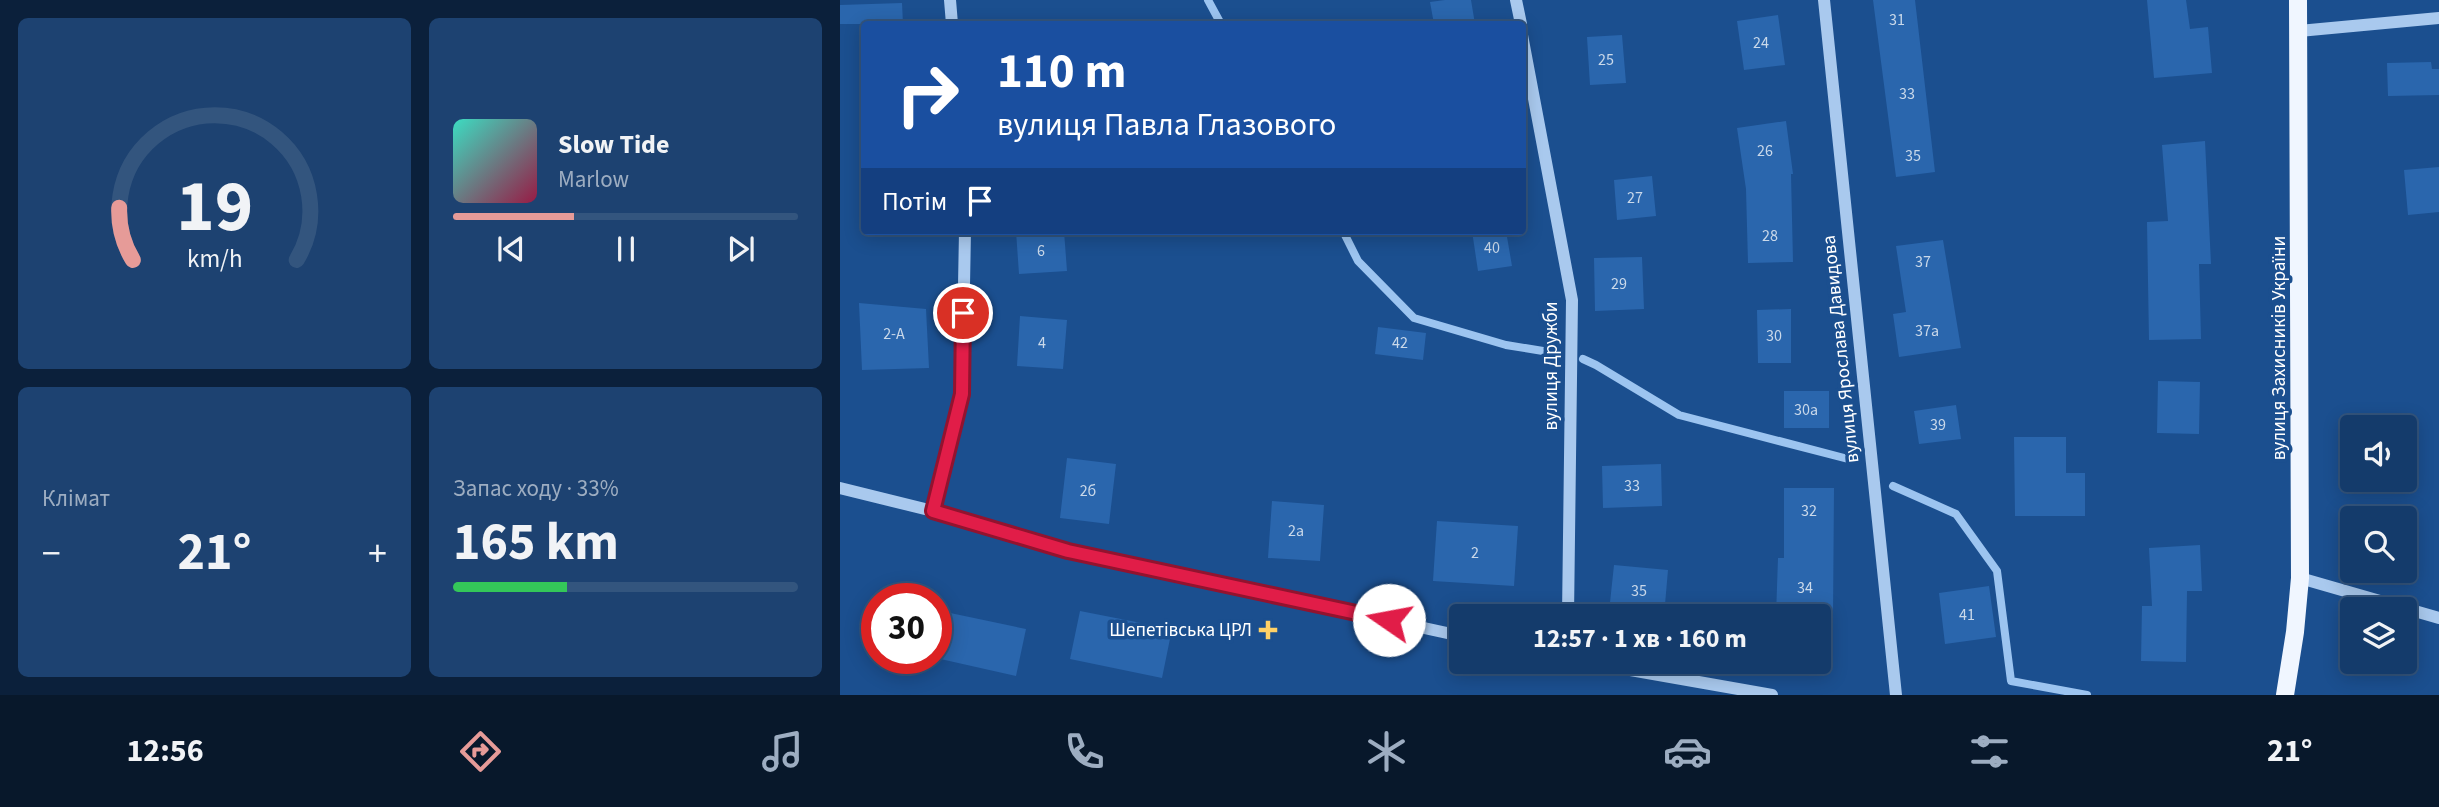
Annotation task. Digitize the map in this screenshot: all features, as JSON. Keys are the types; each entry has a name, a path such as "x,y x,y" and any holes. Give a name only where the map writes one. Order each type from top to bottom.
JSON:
{"main road":[{"name":"вулиця Захисників України","path":"2285,695 2300,579 2298,0"}],"street":[{"path":"950,0 952,21"},
{"path":"1516,0 1520,21"},
{"name":"вулиця Ярослава Давидова","path":"1824,0 1896,695"},
{"path":"2299,31 2439,18"},
{"name":"вулиця Дружби","path":"1526,56 1572,300 1568,604"},
{"path":"933,511 962,394 965,235"},
{"path":"840,488 933,511 1068,551 1449,633"},
{"path":"2300,579 2439,618"},
{"path":"1653,674 1772,695"}],"building":[{"path":"1471,0 1474,21 1433,21 1430,2"},
{"path":"1873,0 1915,0 1935,172 1896,177"},
{"path":"2147,0 2186,0 2190,29 2208,27 2212,73 2154,78"},
{"path":"902,3 903,21 840,24 840,5"},
{"path":"1778,15 1785,65 1744,70 1737,21"},
{"path":"1622,35 1626,83 1590,85 1587,37"},
{"path":"2431,62 2432,69 2439,69 2439,95 2388,96 2387,63"},
{"path":"1786,121 1793,174 1793,262 1748,263 1746,189 1737,128"},
{"path":"2205,141 2211,264 2199,264 2201,339 2149,340 2147,222 2168,221 2162,145"},
{"path":"2439,167 2439,212 2408,215 2404,170"},
{"path":"1652,176 1656,216 1617,220 1614,180"},
{"path":"1016,235 1064,235 1067,271 1019,274"},
{"path":"1473,235 1507,235 1512,266 1478,271"},
{"path":"1943,240 1961,348 1899,357 1893,314 1906,312 1896,246"},
{"path":"1642,257 1644,309 1595,311 1594,258"},
{"path":"859,303 926,309 929,368 862,370"},
{"path":"1791,309 1791,363 1758,363 1757,310"},
{"path":"1020,316 1067,320 1063,369 1017,366"},
{"path":"1378,327 1426,333 1423,360 1375,354"},
{"path":"2158,381 2200,382 2199,434 2157,433"},
{"path":"1784,391 1829,391 1829,428 1784,428"},
{"path":"1956,405 1961,439 1919,444 1914,411"},
{"path":"2014,437 2066,437 2066,473 2085,473 2085,516 2015,516"},
{"path":"1067,458 1116,464 1109,524 1060,518"},
{"path":"1661,464 1662,506 1603,508 1602,466"},
{"path":"1784,488 1834,488 1833,616 1831,604 1776,604 1778,558 1784,558"},
{"path":"1272,501 1324,505 1320,561 1268,558"},
{"path":"1437,521 1518,526 1514,586 1433,581"},
{"path":"2200,545 2202,591 2187,591 2186,662 2141,661 2142,606 2152,606 2149,548"},
{"path":"1614,565 1668,570 1665,604 1610,604"},
{"path":"1989,586 1996,637 1945,644 1939,593"},
{"path":"1080,611 1172,629 1162,678 1070,659"},
{"path":"952,613 1026,629 1016,676 952,662"}],"waterway":[{"path":"1208,0 1219,21"},
{"path":"1345,235 1358,261 1414,318 1506,345 1543,351"},
{"path":"1583,359 1679,415 1852,460"},
{"path":"1893,486 1956,514 1997,571 2011,681 2087,695"}],"place":[{"name":"Шепетівська ЦРЛ","path":"1268,630"}],"route":[{"path":"963,313 962,394 933,511 1068,551 1389,620"}]}
